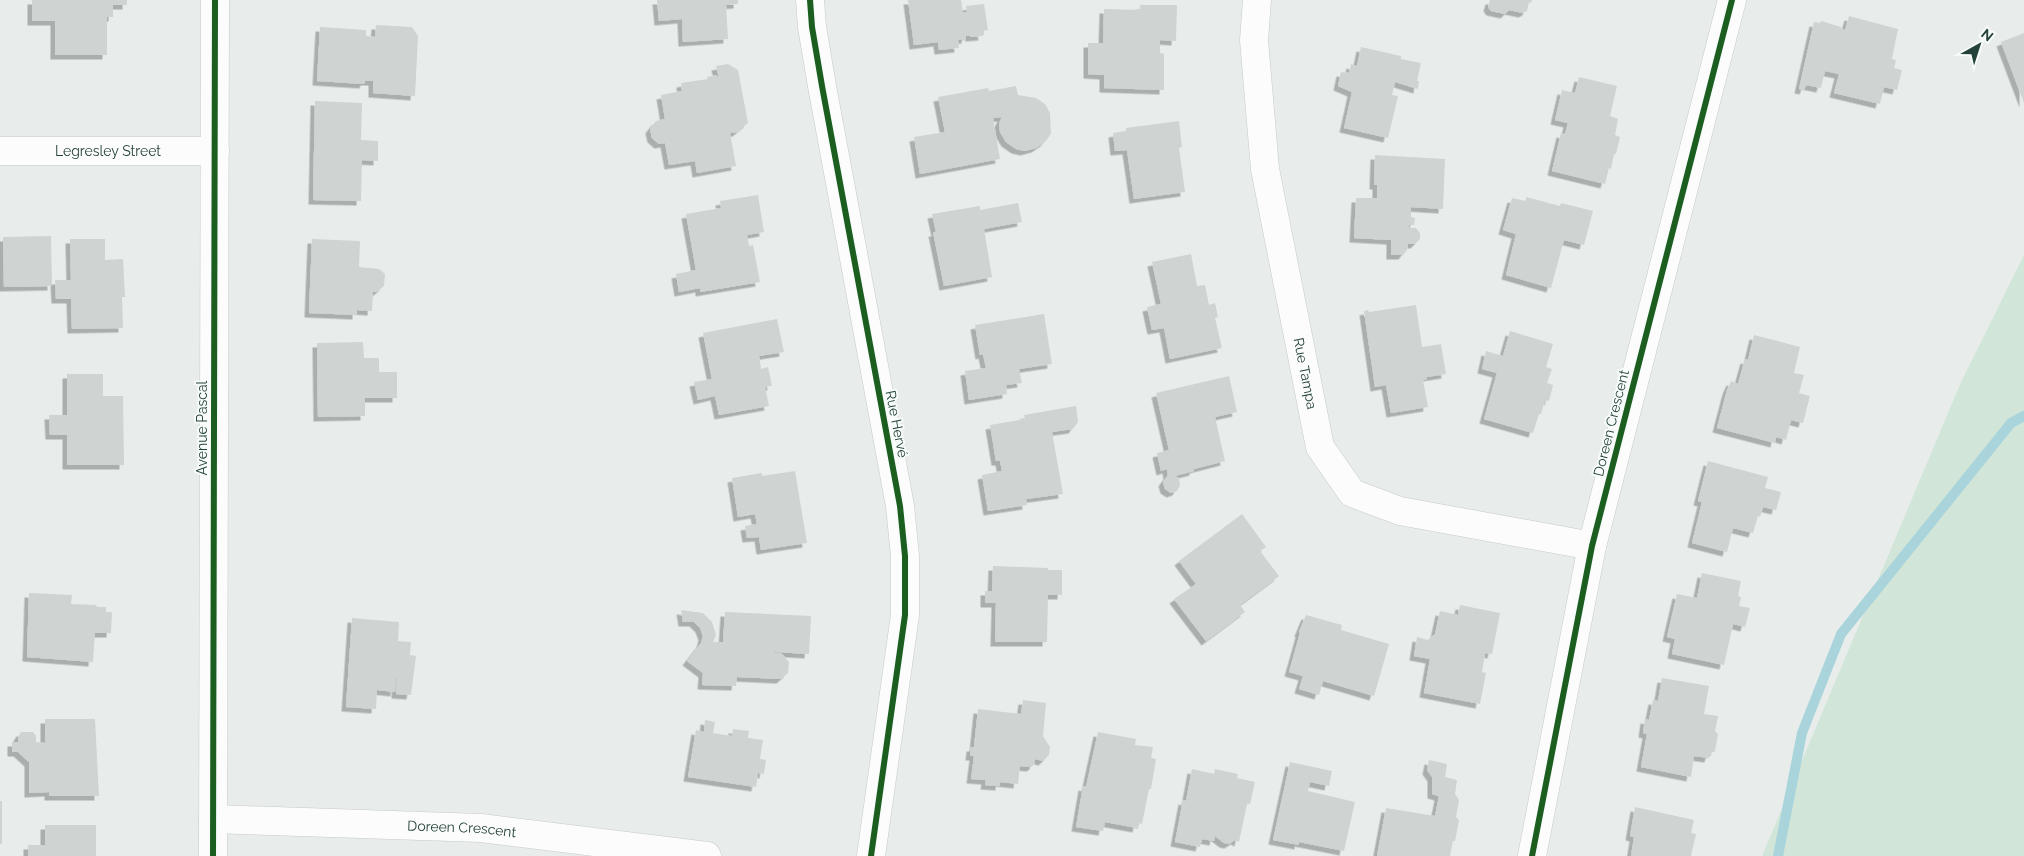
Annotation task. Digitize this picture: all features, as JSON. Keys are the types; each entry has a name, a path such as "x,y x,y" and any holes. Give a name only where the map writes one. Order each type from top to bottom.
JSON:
{"street":[{"name":"Avenue Pascal","path":"213,856 215,0"},
{"name":"Rue Hervé","path":"810,0 822,86 900,506 905,556 905,614 871,856"},
{"name":"Rue Tampa","path":"1258,0 1254,40 1265,169 1320,447 1352,493 1400,511 1592,546"},
{"name":"Doreen Crescent","path":"1532,856 1592,546 1732,0"},
{"name":"Legresley Street","path":"0,151 215,151"},
{"name":"Doreen Crescent","path":"213,819 481,828 707,856"}],"green space":[{"path":"2024,255 2024,856 1762,856 1961,382"}],"building":[{"path":"32,0 127,0 127,5 113,5 113,17 107,17 107,55 55,55 55,21 32,21"},
{"path":"657,0 738,0 738,4 726,5 728,39 683,42 682,19 659,21"},
{"path":"908,0 961,0 963,13 967,12 966,6 984,4 988,30 982,31 983,36 970,37 970,35 966,36 966,39 958,40 959,48 939,50 938,42 914,45"},
{"path":"1490,0 1532,0 1531,3 1529,2 1527,11 1523,13 1509,10 1505,14 1491,11 1488,7"},
{"path":"1140,5 1177,5 1176,41 1160,40 1160,53 1164,54 1164,90 1104,88 1104,75 1088,74 1088,43 1103,43 1104,9 1140,10"},
{"path":"1849,16 1898,29 1892,59 1896,60 1894,68 1902,70 1897,90 1884,87 1880,104 1834,93 1839,74 1825,71 1821,88 1806,85 1804,90 1799,89 1814,22 1820,23 1821,21 1845,30"},
{"path":"376,25 412,27 418,36 415,96 373,93 373,81 365,81 364,84 317,81 320,27 366,30 366,36 375,37"},
{"path":"2024,33 2024,103 2001,42"},
{"path":"1361,47 1401,56 1401,59 1421,63 1417,81 1419,81 1418,89 1395,82 1392,95 1398,96 1388,138 1344,128 1352,92 1338,86 1341,72 1349,73 1351,64 1357,66"},
{"path":"728,64 738,70 748,123 737,132 730,133 736,166 697,173 695,161 669,165 665,143 659,144 652,138 650,129 656,121 665,119 661,95 682,91 681,83 708,79 707,77 716,75 719,78 716,66"},
{"path":"1579,77 1617,86 1610,116 1618,119 1615,135 1620,137 1605,184 1552,171 1561,133 1565,134 1568,123 1555,120 1562,90 1575,93"},
{"path":"1016,86 1018,95 1036,98 1045,104 1050,113 1051,134 1045,142 1036,148 1025,151 1016,149 1006,142 1000,132 999,123 1002,117 993,118 1000,159 920,174 914,137 945,132 938,97 988,88 989,91"},
{"path":"315,101 362,103 361,140 378,141 378,161 362,160 361,201 313,200"},
{"path":"1179,121 1182,147 1179,148 1185,192 1134,199 1127,150 1115,151 1113,133 1126,131 1126,128"},
{"path":"1375,155 1445,159 1443,209 1411,207 1411,217 1415,218 1414,225 1409,225 1409,228 1416,228 1420,233 1420,239 1415,244 1408,244 1407,250 1403,255 1391,255 1391,240 1354,238 1356,198 1377,198 1377,185 1374,185"},
{"path":"758,195 764,232 747,235 749,246 753,245 760,282 700,292 700,288 679,292 676,274 696,270 686,214 721,208 720,201"},
{"path":"1526,197 1560,206 1561,203 1593,211 1584,245 1564,240 1551,288 1506,275 1516,234 1503,230 1512,198 1526,201"},
{"path":"1018,203 1022,222 984,229 992,277 944,286 933,232 936,232 932,214 980,206 980,210"},
{"path":"51,236 52,286 4,287 3,237"},
{"path":"70,239 105,239 105,260 123,259 125,297 122,297 123,328 72,329 71,299 56,299 55,280 71,280"},
{"path":"312,239 360,241 359,267 379,269 385,274 384,286 377,292 373,292 372,311 357,310 357,315 309,313"},
{"path":"1191,254 1197,286 1205,285 1209,305 1215,303 1218,317 1215,318 1222,348 1170,359 1164,328 1152,330 1147,307 1161,304 1152,262"},
{"path":"1416,305 1422,347 1441,344 1446,374 1427,377 1427,379 1423,380 1428,407 1391,413 1386,385 1375,387 1364,311 1368,310 1369,312"},
{"path":"1044,314 1052,364 1019,369 1022,383 1006,385 1007,394 969,400 965,371 986,368 983,354 980,355 975,325"},
{"path":"777,319 784,352 759,356 761,369 768,367 772,386 765,387 769,406 719,415 715,396 698,400 694,382 712,379 703,333"},
{"path":"1510,331 1553,344 1546,367 1552,369 1547,383 1553,385 1549,401 1545,400 1533,433 1484,419 1497,373 1482,369 1486,351 1503,356"},
{"path":"1754,335 1800,347 1794,373 1804,375 1799,393 1810,396 1803,423 1791,420 1786,440 1776,437 1775,443 1717,428 1727,390 1731,381 1738,384 1745,359 1748,360"},
{"path":"363,342 364,358 379,358 379,372 397,372 397,398 365,398 365,416 318,417 317,343"},
{"path":"67,374 103,374 103,396 123,396 124,465 67,465 67,435 50,435 49,415 67,415"},
{"path":"1229,376 1237,412 1215,417 1225,461 1175,476 1179,478 1180,485 1177,491 1171,493 1165,489 1163,482 1168,475 1167,469 1161,471 1157,453 1169,450 1156,393"},
{"path":"1076,406 1078,422 1073,429 1052,432 1063,494 1026,499 1027,505 988,511 982,475 1002,471 1000,461 996,461 990,425 1025,419 1024,415"},
{"path":"1708,461 1768,477 1765,488 1781,492 1776,510 1763,507 1753,533 1733,528 1727,552 1692,543 1702,502 1698,501"},
{"path":"795,471 807,543 761,550 759,537 747,538 745,526 757,524 755,514 738,517 732,478 762,473 762,476"},
{"path":"1242,514 1266,547 1260,551 1279,576 1240,605 1245,612 1206,641 1174,599 1196,584 1179,561"},
{"path":"993,566 1062,570 1062,595 1048,595 1047,642 995,642 996,603 985,603 985,591 992,591"},
{"path":"1702,573 1741,581 1738,596 1741,597 1739,606 1750,608 1745,627 1733,624 1724,665 1672,654 1675,639 1667,637 1677,594 1697,598"},
{"path":"29,593 72,595 71,604 96,605 97,607 106,607 106,612 112,612 111,633 95,633 93,662 27,657"},
{"path":"1460,605 1500,613 1492,654 1485,653 1482,672 1486,673 1480,704 1424,693 1430,659 1414,656 1417,637 1428,640 1435,634 1440,611 1458,615"},
{"path":"681,610 703,613 712,622 716,635 713,642 723,642 725,612 811,616 809,654 775,652 782,654 789,662 788,673 781,679 737,677 736,686 702,685 703,673 687,661 701,643 703,636 700,628 694,622 683,622"},
{"path":"1306,615 1342,625 1341,630 1389,644 1374,696 1323,681 1319,695 1299,689 1303,676 1289,672 1299,632"},
{"path":"352,618 399,622 398,641 411,642 410,655 416,656 411,695 396,694 396,679 395,692 377,690 376,709 346,707"},
{"path":"1662,678 1709,686 1704,714 1718,716 1715,731 1718,734 1715,751 1710,754 1709,758 1694,756 1691,777 1641,767 1647,734 1643,733 1645,719 1649,720 1653,700 1658,701"},
{"path":"1023,700 1046,703 1043,736 1050,747 1049,755 1043,761 1035,759 1034,765 1031,767 1020,766 1018,784 1000,782 1000,786 985,785 986,780 971,779 974,756 970,756 971,747 974,747 978,709 1021,714"},
{"path":"45,719 95,719 99,796 49,796 49,792 29,793 29,762 18,752 12,752 12,742 18,742 21,732 33,732 36,736 36,742 45,743"},
{"path":"705,720 715,722 713,733 732,736 733,729 749,731 748,738 763,740 760,759 766,760 764,774 758,773 756,787 688,777 696,730 704,732"},
{"path":"1098,732 1136,739 1135,745 1153,747 1151,758 1156,759 1151,789 1149,789 1142,824 1138,823 1137,828 1105,822 1103,831 1076,827 1083,786 1086,787"},
{"path":"1429,760 1447,764 1445,777 1457,780 1455,794 1459,800 1456,817 1459,820 1450,856 1377,856 1386,808 1435,816 1439,796 1432,794 1432,777 1427,770"},
{"path":"1290,762 1332,771 1329,786 1310,782 1308,791 1355,802 1344,851 1299,842 1299,845 1273,840"},
{"path":"1192,769 1214,774 1215,769 1238,774 1237,778 1255,782 1250,804 1247,804 1239,842 1235,840 1229,844 1224,843 1215,836 1214,841 1202,839 1200,847 1175,842 1183,800 1186,801"},
{"path":"0,801 2,801 2,844 0,844"},
{"path":"1635,807 1694,820 1691,833 1696,834 1691,856 1631,856 1634,837 1630,836"},
{"path":"45,825 96,825 96,856 28,856 28,845 45,845"}],"waterway":[{"path":"1778,856 1802,733 1841,634 2011,423 2024,416"}],"cycle path":[{"path":"213,856 215,0"},
{"path":"810,0 812,27 822,86 900,506 905,556 905,615 871,856"},
{"path":"1532,856 1592,546 1732,0"}]}
